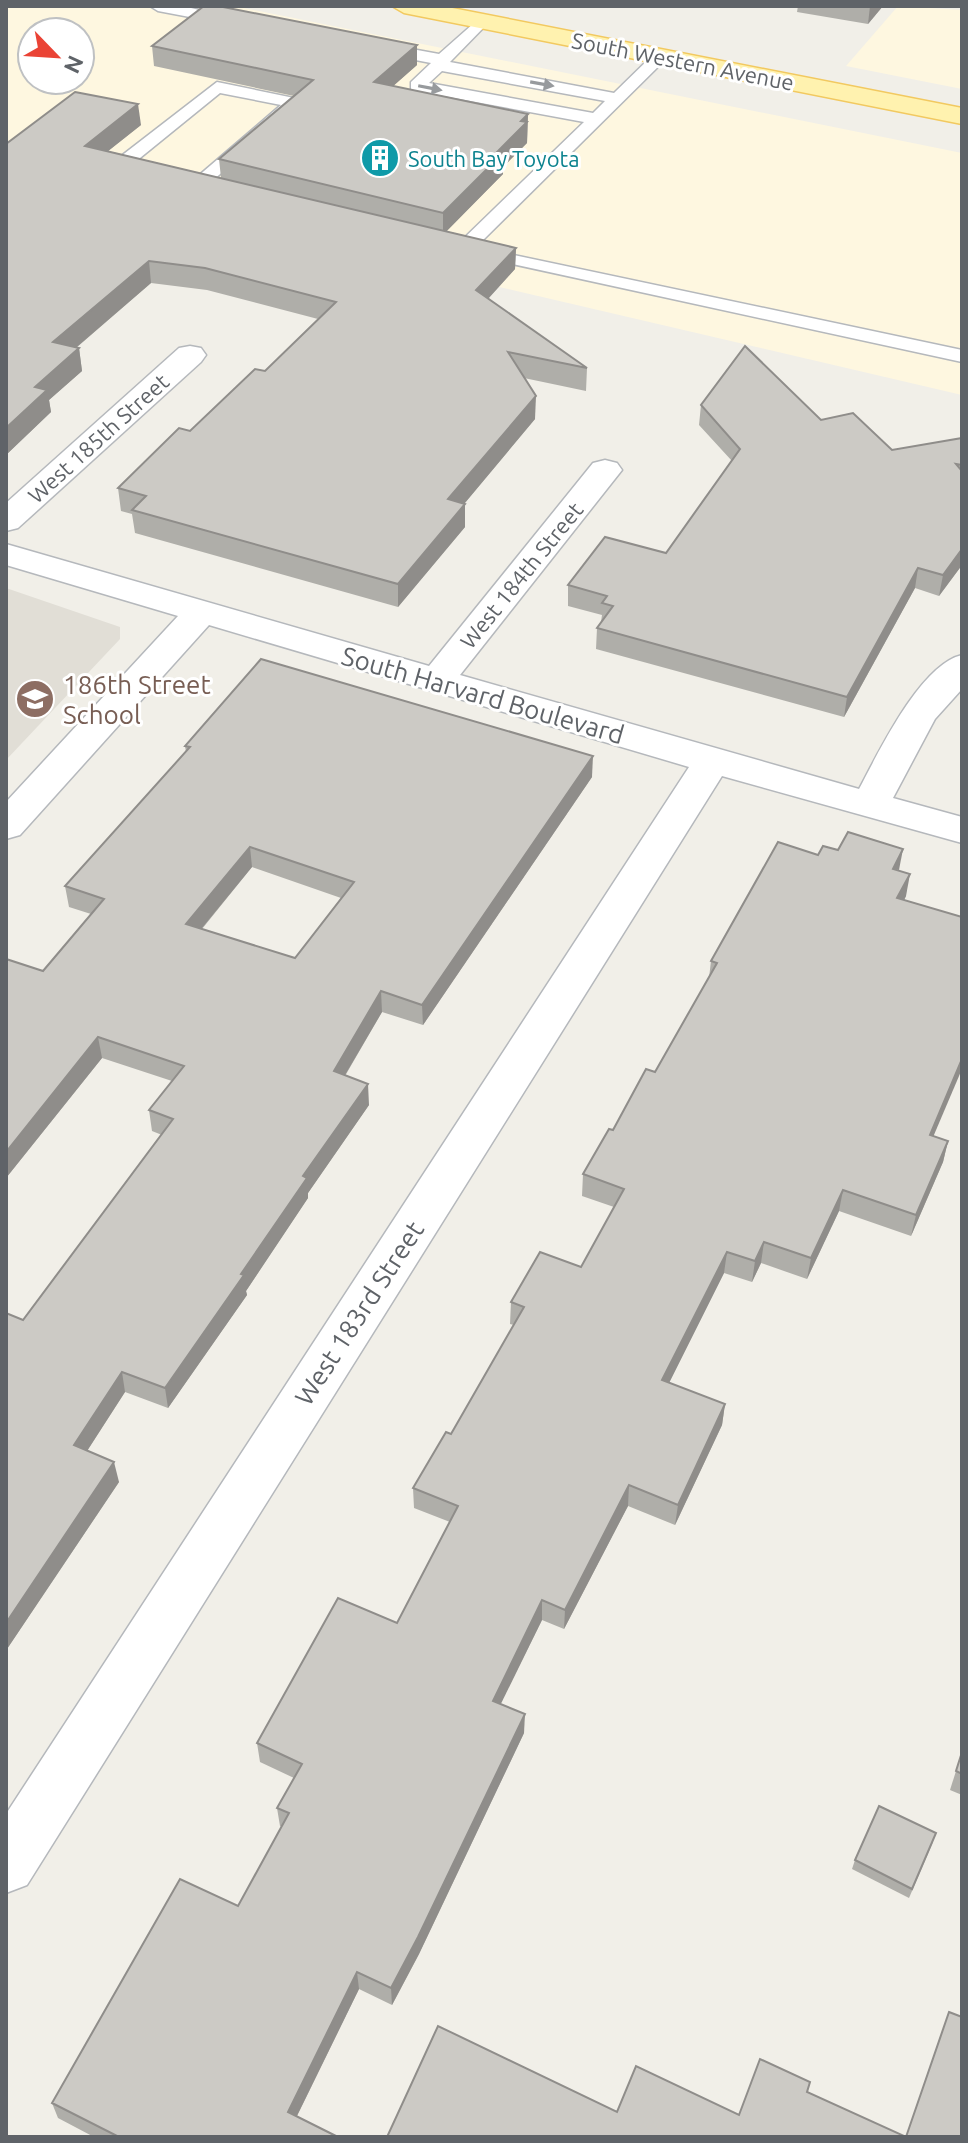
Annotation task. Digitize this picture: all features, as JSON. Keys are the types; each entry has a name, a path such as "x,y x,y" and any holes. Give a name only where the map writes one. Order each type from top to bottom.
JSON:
{"main road":[{"name":"South Western Avenue","path":"404,6 437,9 482,21 962,116"}],"street":[{"name":"West 185th Street","path":"6,521 190,355"},
{"name":"West 184th Street","path":"437,680 605,470"},
{"name":"South Harvard Boulevard","path":"6,554 712,761 962,830"},
{"path":"6,826 200,613"},
{"path":"870,805 919,714 962,666"},
{"name":"West 183rd Street","path":"6,1865 712,761"}],"lane":[{"path":"158,6 248,23"},
{"path":"482,21 417,86 595,119"},
{"path":"368,46 616,98"},
{"path":"464,249 661,56"},
{"path":"183,179 294,103 217,87 122,164 183,179 228,190"},
{"path":"420,238 962,356"}],"shaded area":[{"path":"6,6 234,6 962,153 962,395 6,172"},
{"path":"898,6 962,10 962,89 846,66"},
{"name":"186th Street School","path":"6,588 120,627 120,639 6,760"}],"building":[{"path":"204,6 218,6 417,45 374,82 528,114 521,121 527,122 497,152 503,153 443,213 219,159 313,80 152,46"},
{"path":"70,96 96,96 138,104 85,146 516,248 476,290 587,368 508,352 536,396 448,499 465,504 398,584 132,510 146,496 118,488 179,428 190,431 255,369 265,371 336,302 205,268 149,261 53,342 79,348 35,387 47,390 6,428 6,144"},
{"path":"745,346 821,420 853,413 892,450 962,438 962,465 956,464 962,471 962,549 943,575 918,568 847,697 597,628 613,606 602,603 607,596 568,585 605,537 666,553 740,449 701,405"},
{"path":"261,659 593,756 422,1005 381,991 334,1071 368,1084 303,1176 307,1178 241,1274 244,1275 165,1388 122,1372 74,1445 114,1462 6,1623 6,1313 23,1320 173,1119 149,1110 184,1066 98,1037 6,1152 6,959 43,971 104,899 65,886 190,747 185,746","holes":["250,847 354,882 295,958 186,924"]},
{"path":"848,832 903,849 893,869 910,874 897,898 962,917 962,1059 930,1135 948,1141 916,1215 843,1190 811,1258 764,1242 755,1261 727,1252 662,1380 725,1404 678,1505 629,1485 565,1610 542,1600 493,1701 525,1714 418,1937 391,1988 357,1972 288,2112 338,2137 119,2137 52,2103 180,1879 238,1906 289,1813 277,1808 302,1764 257,1743 338,1598 397,1623 458,1506 413,1488 446,1432 451,1434 524,1307 511,1302 540,1252 581,1267 624,1189 583,1174 609,1129 613,1130 646,1069 655,1072 717,963 711,961 778,842 818,855 823,846 838,850"},
{"path":"962,1752 962,1774 956,1771"},
{"path":"879,1806 936,1833 912,1889 855,1860"},
{"path":"949,2012 962,2017 962,2137 906,2137"},
{"path":"438,2026 617,2112 636,2066 739,2115 760,2059 810,2082 807,2092 906,2137 387,2137"}],"place":[{"name":"South Bay Toyota","path":"380,158"},
{"name":"186th Street School","path":"35,699"}]}
